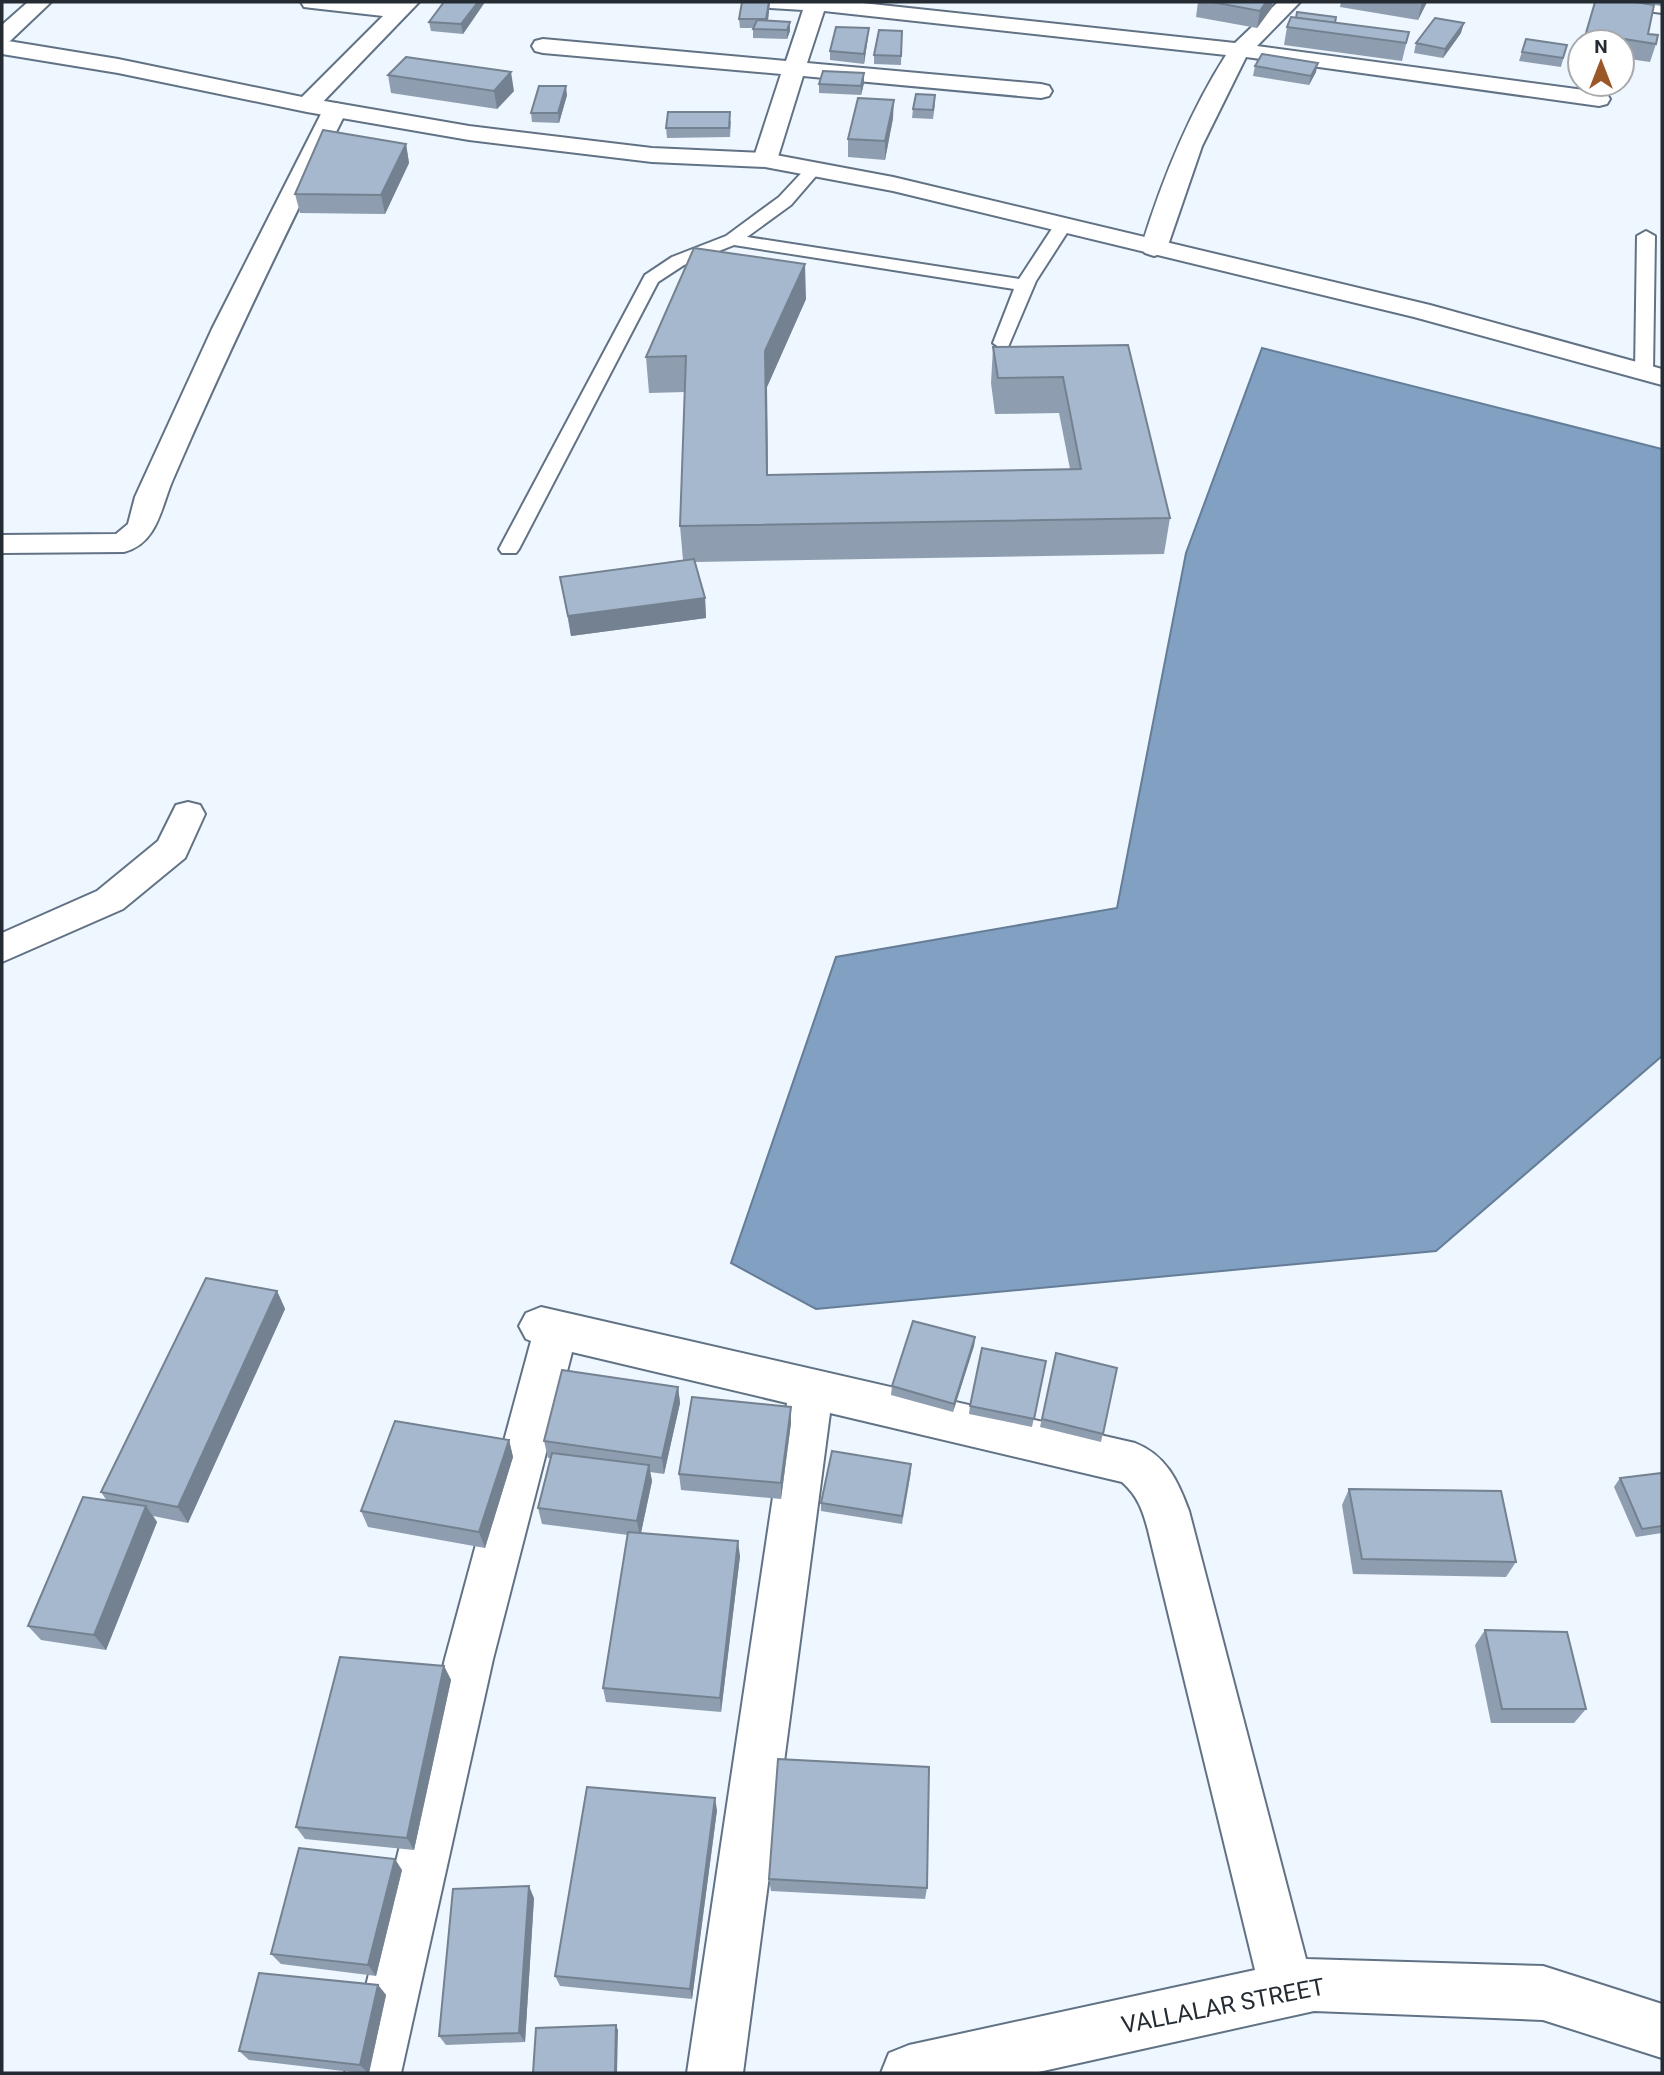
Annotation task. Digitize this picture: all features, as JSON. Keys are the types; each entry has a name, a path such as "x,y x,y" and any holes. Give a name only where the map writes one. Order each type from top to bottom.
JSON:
{"street":[{"path":"2,36 40,2"},
{"path":"312,2 404,6"},
{"path":"763,2 816,3 1240,50 1599,99"},
{"path":"1154,248 1167,203 1222,77 1240,50 1290,2"},
{"path":"765,160 816,3"},
{"path":"307,105 404,6"},
{"path":"543,46 1041,91"},
{"path":"2,47 118,66 335,110 540,142 652,155 765,160 906,187 1421,311 1653,374"},
{"path":"2,544 124,543 142,527 150,497 225,329 335,110"},
{"path":"2,948 110,900 172,849 188,814"},
{"path":"373,2073 549,1328 1135,1464 1149,1475 1162,1496 1287,1990"},
{"path":"715,2073 811,1389"},
{"name":"VALLALAR STREET","path":"909,2073 1314,1984 1543,1993 1662,2031"}],"lane":[{"path":"1610,2 1662,9"},
{"path":"509,549 651,279 678,261 732,240 785,201 814,169"},
{"path":"1002,343 1023,285 1041,253 1063,225"},
{"path":"732,240 1023,285"},
{"path":"1651,247 1653,374"}],"water":[{"path":"1262,348 1662,449 1662,1056 1436,1251 816,1309 731,1263 836,957 1117,908 1186,553"}],"building":[{"path":"444,2 478,2 461,24 429,22"},
{"path":"742,2 769,2 766,19 739,19"},
{"path":"1212,2 1266,2 1260,11"},
{"path":"1595,2 1635,2 1654,5 1648,34 1658,35 1656,44 1636,41 1636,28 1587,28"},
{"path":"1297,12 1336,17 1335,23 1296,18"},
{"path":"1291,17 1409,32 1406,43 1287,27"},
{"path":"1435,18 1464,23 1445,49 1416,43"},
{"path":"757,20 790,22 787,30 753,29"},
{"path":"836,27 869,28 864,54 830,51"},
{"path":"879,30 902,31 901,56 874,55"},
{"path":"1526,39 1566,45 1563,58 1522,52"},
{"path":"1262,54 1318,63 1311,76 1255,66"},
{"path":"406,57 511,72 494,91 388,75"},
{"path":"823,71 864,73 861,86 819,84"},
{"path":"539,86 566,86 558,113 531,113"},
{"path":"916,94 935,95 933,110 913,109"},
{"path":"858,98 894,100 885,141 848,139"},
{"path":"668,112 730,112 729,128 666,128"},
{"path":"323,130 406,144 381,195 295,194"},
{"path":"694,248 805,264 765,351 767,475 1081,469 1063,377 998,378 993,347 1128,345 1170,518 680,526 686,356 646,357"},
{"path":"694,559 705,598 568,616 560,577"},
{"path":"206,1278 277,1291 178,1507 101,1492"},
{"path":"913,1321 975,1337 954,1404 892,1386"},
{"path":"982,1348 1046,1361 1034,1419 970,1406"},
{"path":"1056,1353 1117,1368 1103,1434 1042,1419"},
{"path":"562,1370 678,1387 662,1458 544,1441"},
{"path":"692,1397 791,1407 781,1483 679,1474"},
{"path":"395,1421 509,1440 479,1532 361,1511"},
{"path":"832,1451 911,1464 902,1516 821,1503"},
{"path":"552,1453 649,1465 637,1521 538,1508"},
{"path":"1662,1473 1662,1526 1642,1529 1620,1478"},
{"path":"1349,1489 1501,1491 1516,1562 1362,1559"},
{"path":"83,1497 146,1506 94,1635 28,1626"},
{"path":"628,1532 738,1541 720,1698 603,1688"},
{"path":"1485,1630 1567,1632 1586,1709 1502,1709"},
{"path":"340,1657 444,1666 407,1838 296,1827"},
{"path":"778,1759 929,1767 927,1888 769,1879"},
{"path":"587,1787 715,1798 690,1989 555,1976"},
{"path":"299,1848 395,1859 368,1965 271,1954"},
{"path":"529,1886 519,2033 439,2036 453,1889"},
{"path":"259,1973 378,1985 360,2065 239,2051"},
{"path":"616,2025 615,2073 533,2073 536,2028"}]}
